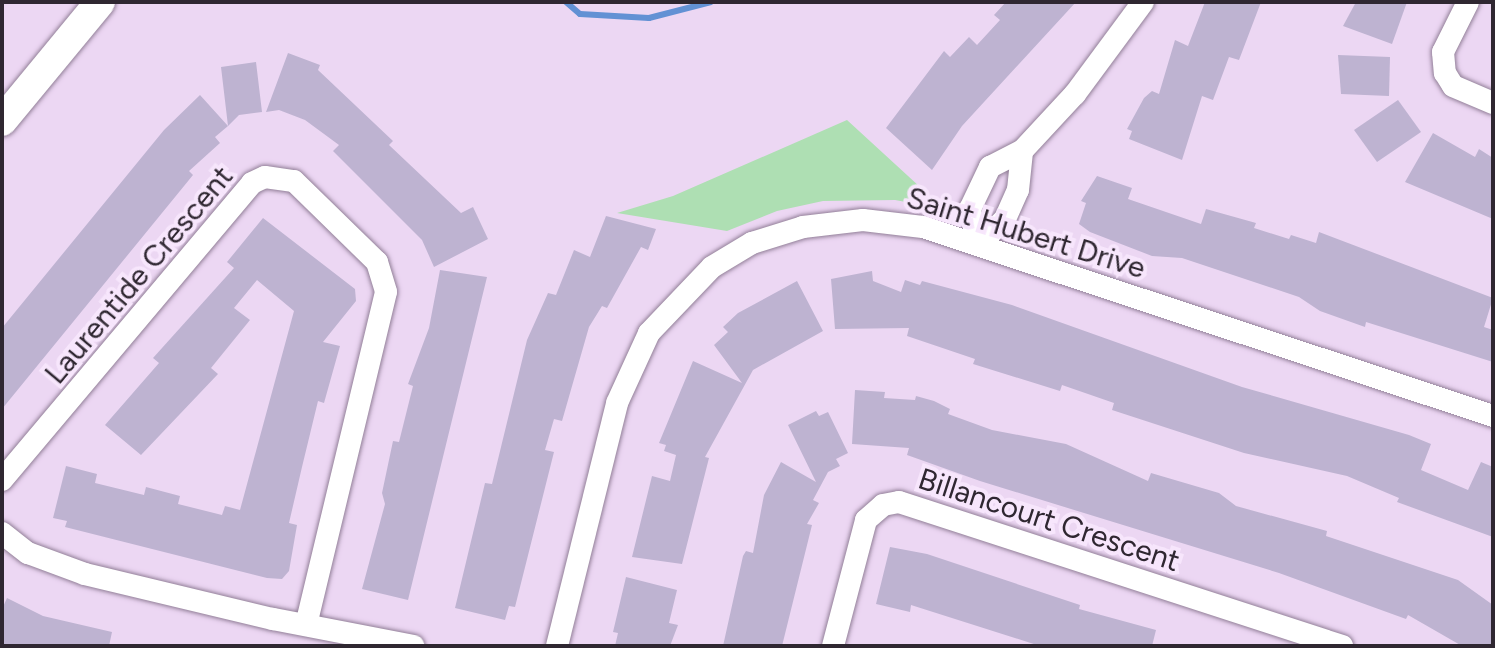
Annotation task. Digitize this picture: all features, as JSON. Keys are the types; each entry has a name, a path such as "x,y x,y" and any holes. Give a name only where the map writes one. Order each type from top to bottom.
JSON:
{"main road":[{"path":"2,121 100,2"}],"street":[{"path":"978,245 970,209 990,167 1022,151 1075,94 1143,2"},
{"path":"1468,2 1443,52 1445,73 1453,86 1493,103"},
{"path":"978,245 1005,219 1018,190 1022,151"},
{"name":"Laurentide Crescent","path":"2,480 252,183 265,177 294,181 377,262 386,292 306,625"},
{"name":"Saint Hubert Drive","path":"557,646 623,383 649,333 696,280 752,243 828,221 894,222 978,245 1493,416"},
{"name":"Billancourt Crescent","path":"833,646 866,520 883,505 899,502 1342,646"},
{"path":"2,533 50,563 306,625 413,646"}],"green space":[{"path":"847,120 944,209 895,200 823,201 777,211 727,231 617,213 673,196"}],"building":[{"path":"1006,2 1076,2 962,126 932,170 886,128 944,51 950,57 969,37 977,45 1000,20 994,15"},
{"path":"1205,2 1261,2 1239,60 1229,57 1213,100 1202,96 1182,160 1129,139 1132,131 1127,129 1144,98 1152,91 1159,94 1175,40 1188,46"},
{"path":"1356,2 1407,2 1392,44 1343,26"},
{"path":"288,53 320,65 318,70 393,141 389,145 461,213 473,207 488,239 434,267 422,240 333,151 339,145 305,120 279,110 266,112"},
{"path":"1338,55 1390,57 1389,96 1341,94"},
{"path":"256,62 262,112 239,115 228,126 221,67"},
{"path":"200,95 228,126 215,137 220,143 189,171 193,175 2,409 2,328 164,130"},
{"path":"1398,100 1421,132 1377,162 1354,130"},
{"path":"1433,133 1475,157 1479,149 1493,158 1493,219 1405,182"},
{"path":"1097,176 1132,188 1128,199 1201,224 1206,209 1256,223 1254,228 1289,239 1291,235 1316,243 1319,232 1493,298 1484,327 1493,330 1493,362 1366,322 1365,327 1320,311 1299,297 1182,258 1152,256 1090,232 1079,224 1086,203 1081,201"},
{"path":"606,216 656,229 648,250 641,247 607,308 602,306 589,327 562,421 554,419 545,450 554,452 515,607 509,606 505,620 455,608 485,483 492,484 527,340 548,293 556,295 574,250 590,257"},
{"path":"263,218 355,289 356,301 323,342 340,346 324,403 318,401 289,523 297,525 289,571 282,579 267,578 65,527 67,521 53,518 66,466 97,474 95,483 144,495 146,487 180,496 178,504 222,515 225,506 240,510 294,311 257,280 234,308 250,320 211,368 218,374 141,455 105,425 159,363 153,358 234,268 227,262"},
{"path":"440,270 487,277 408,600 362,589 385,504 382,493 393,441 399,442 413,386 408,384 429,328"},
{"path":"872,271 873,281 901,292 905,280 920,285 922,281 1012,305 1242,387 1409,435 1431,444 1421,470 1468,490 1481,462 1493,467 1493,537 1397,502 1399,498 1347,476 1244,453 1112,410 1114,403 1062,385 1060,391 973,364 975,359 907,336 909,328 835,329 831,279"},
{"path":"797,281 823,331 753,370 705,457 709,458 682,564 632,557 652,476 670,481 676,455 664,451 666,445 659,443 693,361 742,383 714,345 728,332 723,327 738,313"},
{"path":"855,390 885,392 884,398 915,400 916,396 934,401 950,409 948,414 992,430 1066,444 1148,481 1151,473 1219,493 1236,506 1327,531 1326,536 1458,580 1493,605 1493,646 1462,646 1408,615 1406,619 1279,573 980,481 907,455 909,448 852,444"},
{"path":"816,411 819,416 828,412 848,453 836,459 840,466 828,472 813,500 819,503 807,524 812,525 782,646 723,646 743,556 746,551 753,553 764,495 781,462 816,482 788,425"},
{"path":"890,547 927,554 1080,605 1079,609 1156,630 1152,646 1040,646 911,605 910,612 876,604"},
{"path":"626,577 677,590 669,623 678,625 670,646 615,646 618,633 613,632"},
{"path":"7,598 43,616 112,632 109,646 2,646 2,609"}],"waterway":[{"path":"566,2 580,14 649,18 711,2"}]}
